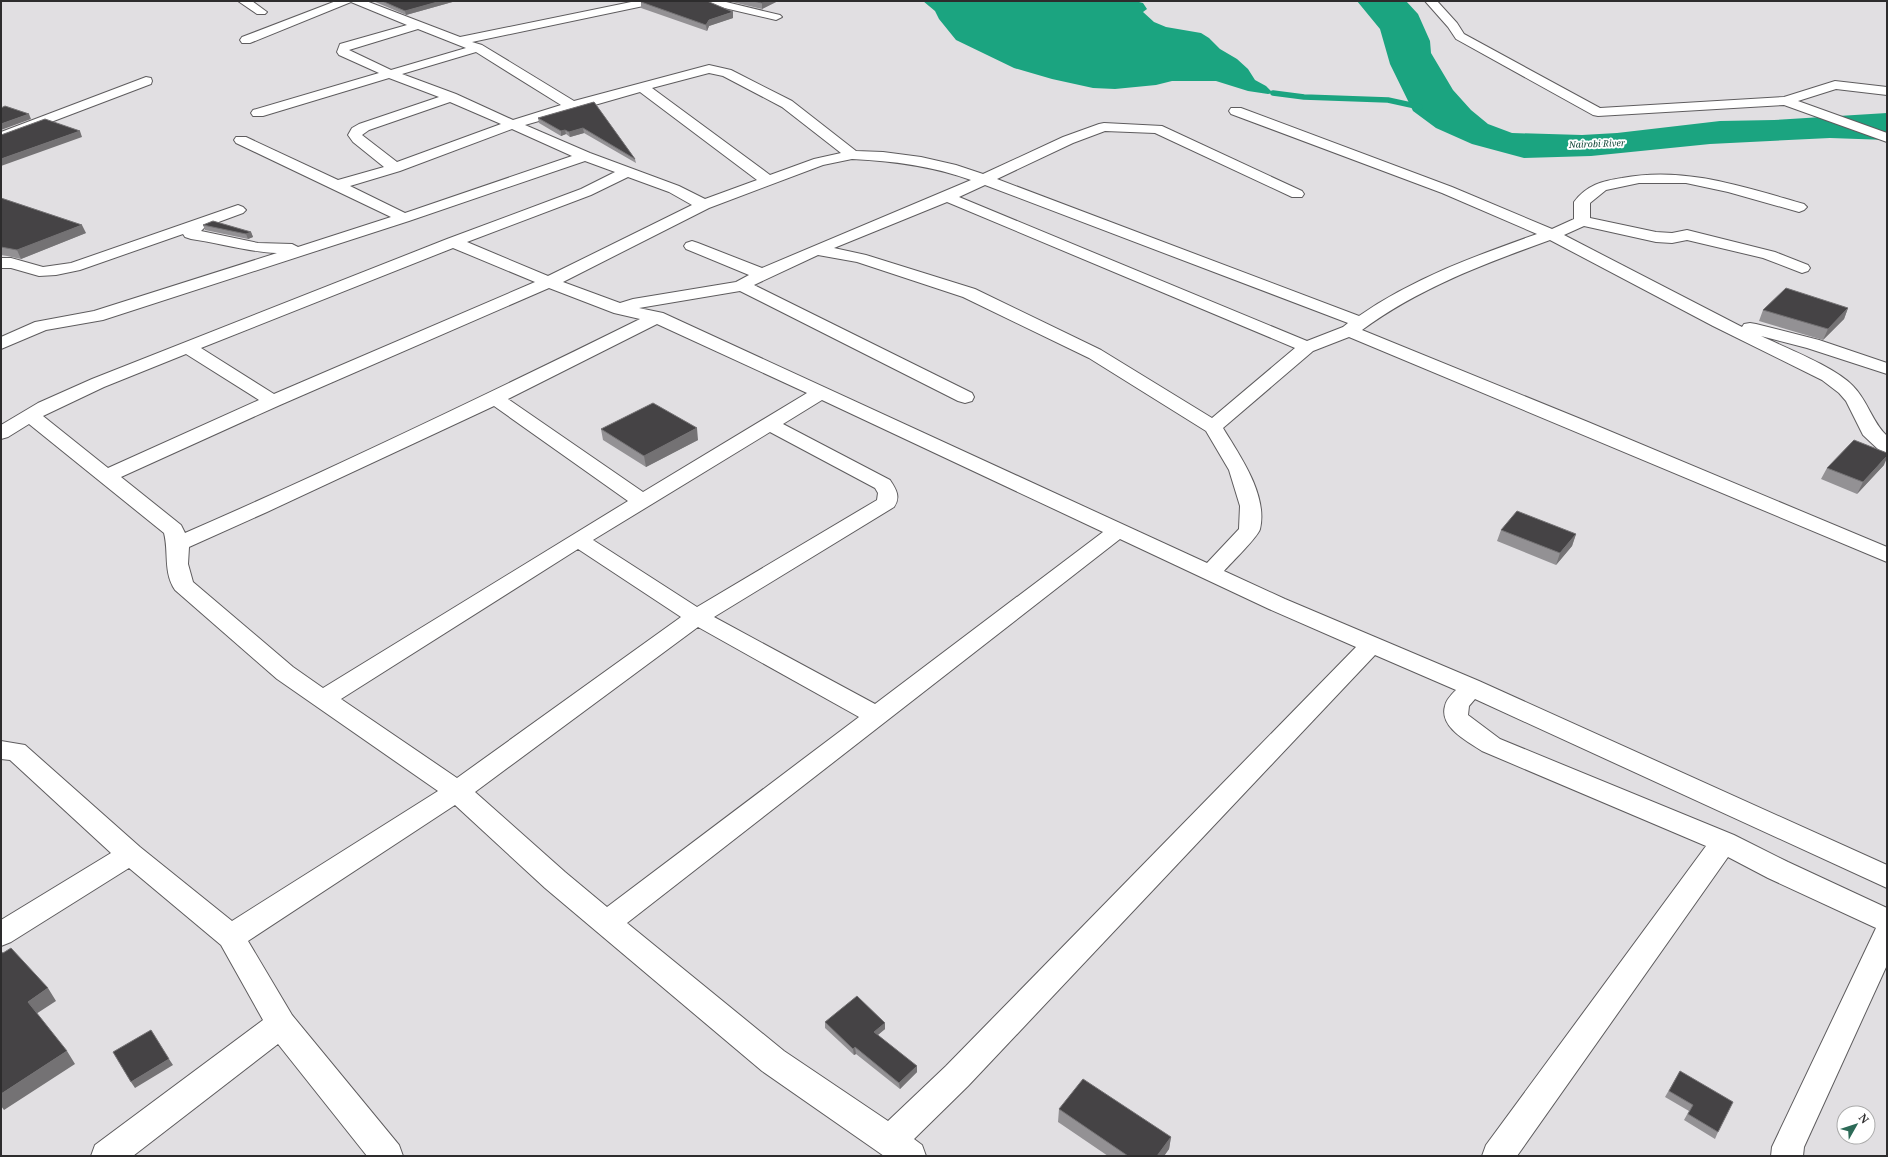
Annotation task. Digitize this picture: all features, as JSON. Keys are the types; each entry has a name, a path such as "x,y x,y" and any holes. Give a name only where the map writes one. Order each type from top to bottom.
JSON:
{"street":[{"path":"244,1 261,12"},
{"path":"246,40 346,1"},
{"path":"356,1 462,40 478,48 572,106"},
{"path":"462,40 653,1"},
{"path":"707,1 776,17"},
{"path":"1431,1 1460,36 1598,112 1785,101 1835,85 1887,90"},
{"path":"420,25 344,47 343,52 390,74 451,97 585,156 674,189 704,204"},
{"path":"258,113 478,48"},
{"path":"337,185 395,168 514,124 572,106 709,69 727,73 787,104 852,155"},
{"path":"1,137 146,81"},
{"path":"643,88 768,180"},
{"path":"395,168 358,139 355,135 356,131 451,97"},
{"path":"1785,101 1887,138"},
{"path":"1236,111 1462,196 1553,235 1719,322 1828,376 1846,390 1855,400 1870,431 1887,447"},
{"path":"620,309 634,304 742,286 762,274 816,250 947,197 983,178 1068,140 1104,127 1157,129 1297,194"},
{"path":"241,140 404,218"},
{"path":"107,476 273,401 549,282 704,204 753,188 768,180 820,162 852,155 882,156 921,161 983,178 1354,326 1581,426 1887,555"},
{"path":"1,344 41,326 97,316 308,250 585,156"},
{"path":"1,433 31,416 98,383 453,242 586,192 628,172"},
{"path":"1582,222 1582,202 1601,186 1638,179 1686,179 1730,188 1799,207"},
{"path":"947,197 1098,261 1191,297 1306,347"},
{"path":"1,263 10,262 38,271 50,271 74,266 238,210"},
{"path":"1214,427 1306,347 1354,326 1432,280 1499,252 1553,235 1582,222 1656,237 1672,238 1687,235 1769,255 1802,268"},
{"path":"200,223 191,234 227,240 258,248 308,250"},
{"path":"453,242 549,282 620,309 657,317 1210,573 1371,645 1471,687 1887,877"},
{"path":"692,246 762,274"},
{"path":"816,250 860,258 970,293 1095,354 1214,427 1239,470 1250,506 1248,530 1210,573"},
{"path":"742,286 757,292 770,301 965,397"},
{"path":"178,544 260,508 494,398 657,317"},
{"path":"1719,322 1759,329 1799,340 1887,369"},
{"path":"188,348 273,401"},
{"path":"323,699 578,540 821,393"},
{"path":"494,398 642,501"},
{"path":"31,416 174,530 178,544 177,564 183,585 285,673 457,791 555,880 773,1061 900,1148 957,1076 1371,645"},
{"path":"231,937 457,791 697,618 887,503 888,493 883,484 769,424"},
{"path":"607,923 1118,531"},
{"path":"578,540 697,618 877,716"},
{"path":"1471,687 1456,705 1456,718 1468,729 1491,745 1724,842 1778,870 1887,921"},
{"path":"1,750 16,751 130,854 231,937 281,1024 387,1156"},
{"path":"1498,1156 1724,842"},
{"path":"1,934 130,854"},
{"path":"1787,1156 1788,1147 1887,934"},
{"path":"107,1156 281,1024"}],"water":[{"path":"923,1 1135,1 1143,3 1147,9 1143,12 1154,22 1166,27 1201,33 1209,38 1220,49 1237,59 1248,69 1255,80 1266,86 1273,93 1268,94 1248,91 1216,81 1172,81 1156,85 1115,89 1093,88 1052,79 1014,68 956,40 939,19 935,11"},
{"name":"Nairobi River","path":"1357,1 1406,1 1418,14 1430,41 1431,53 1453,90 1471,110 1488,124 1512,133 1582,135 1617,133 1720,121 1774,120 1887,113 1887,140 1830,138 1710,144 1591,156 1524,158 1472,144 1436,128 1413,111 1390,64 1380,29"}],"building":[{"path":"382,1 441,1 405,11"},
{"path":"707,1 733,12 709,20 706,25 641,2"},
{"path":"753,1 766,1 762,3"},
{"path":"594,102 635,159 583,128 569,132 565,130 561,131 538,118"},
{"path":"5,106 29,114 1,124 1,108"},
{"path":"45,119 80,131 1,159 1,135"},
{"path":"1,198 82,225 17,250 1,247"},
{"path":"213,221 251,232 246,234 203,225"},
{"path":"1786,288 1848,308 1828,329 1763,310"},
{"path":"653,403 697,428 644,456 601,429"},
{"path":"1854,440 1887,453 1887,456 1863,482 1827,468"},
{"path":"1517,511 1576,534 1560,553 1501,530"},
{"path":"11,948 48,988 28,1002 67,1051 1,1094 1,952 3,953"},
{"path":"857,996 885,1023 874,1032 917,1066 899,1083 855,1047 853,1049 825,1022"},
{"path":"151,1030 169,1059 131,1082 113,1052"},
{"path":"1680,1071 1733,1102 1718,1132 1688,1114 1693,1105 1669,1091"},
{"path":"1083,1079 1171,1137 1157,1156 1128,1156 1059,1109"}],"waterway":[{"path":"1273,93 1304,97 1388,100 1420,107"}]}
